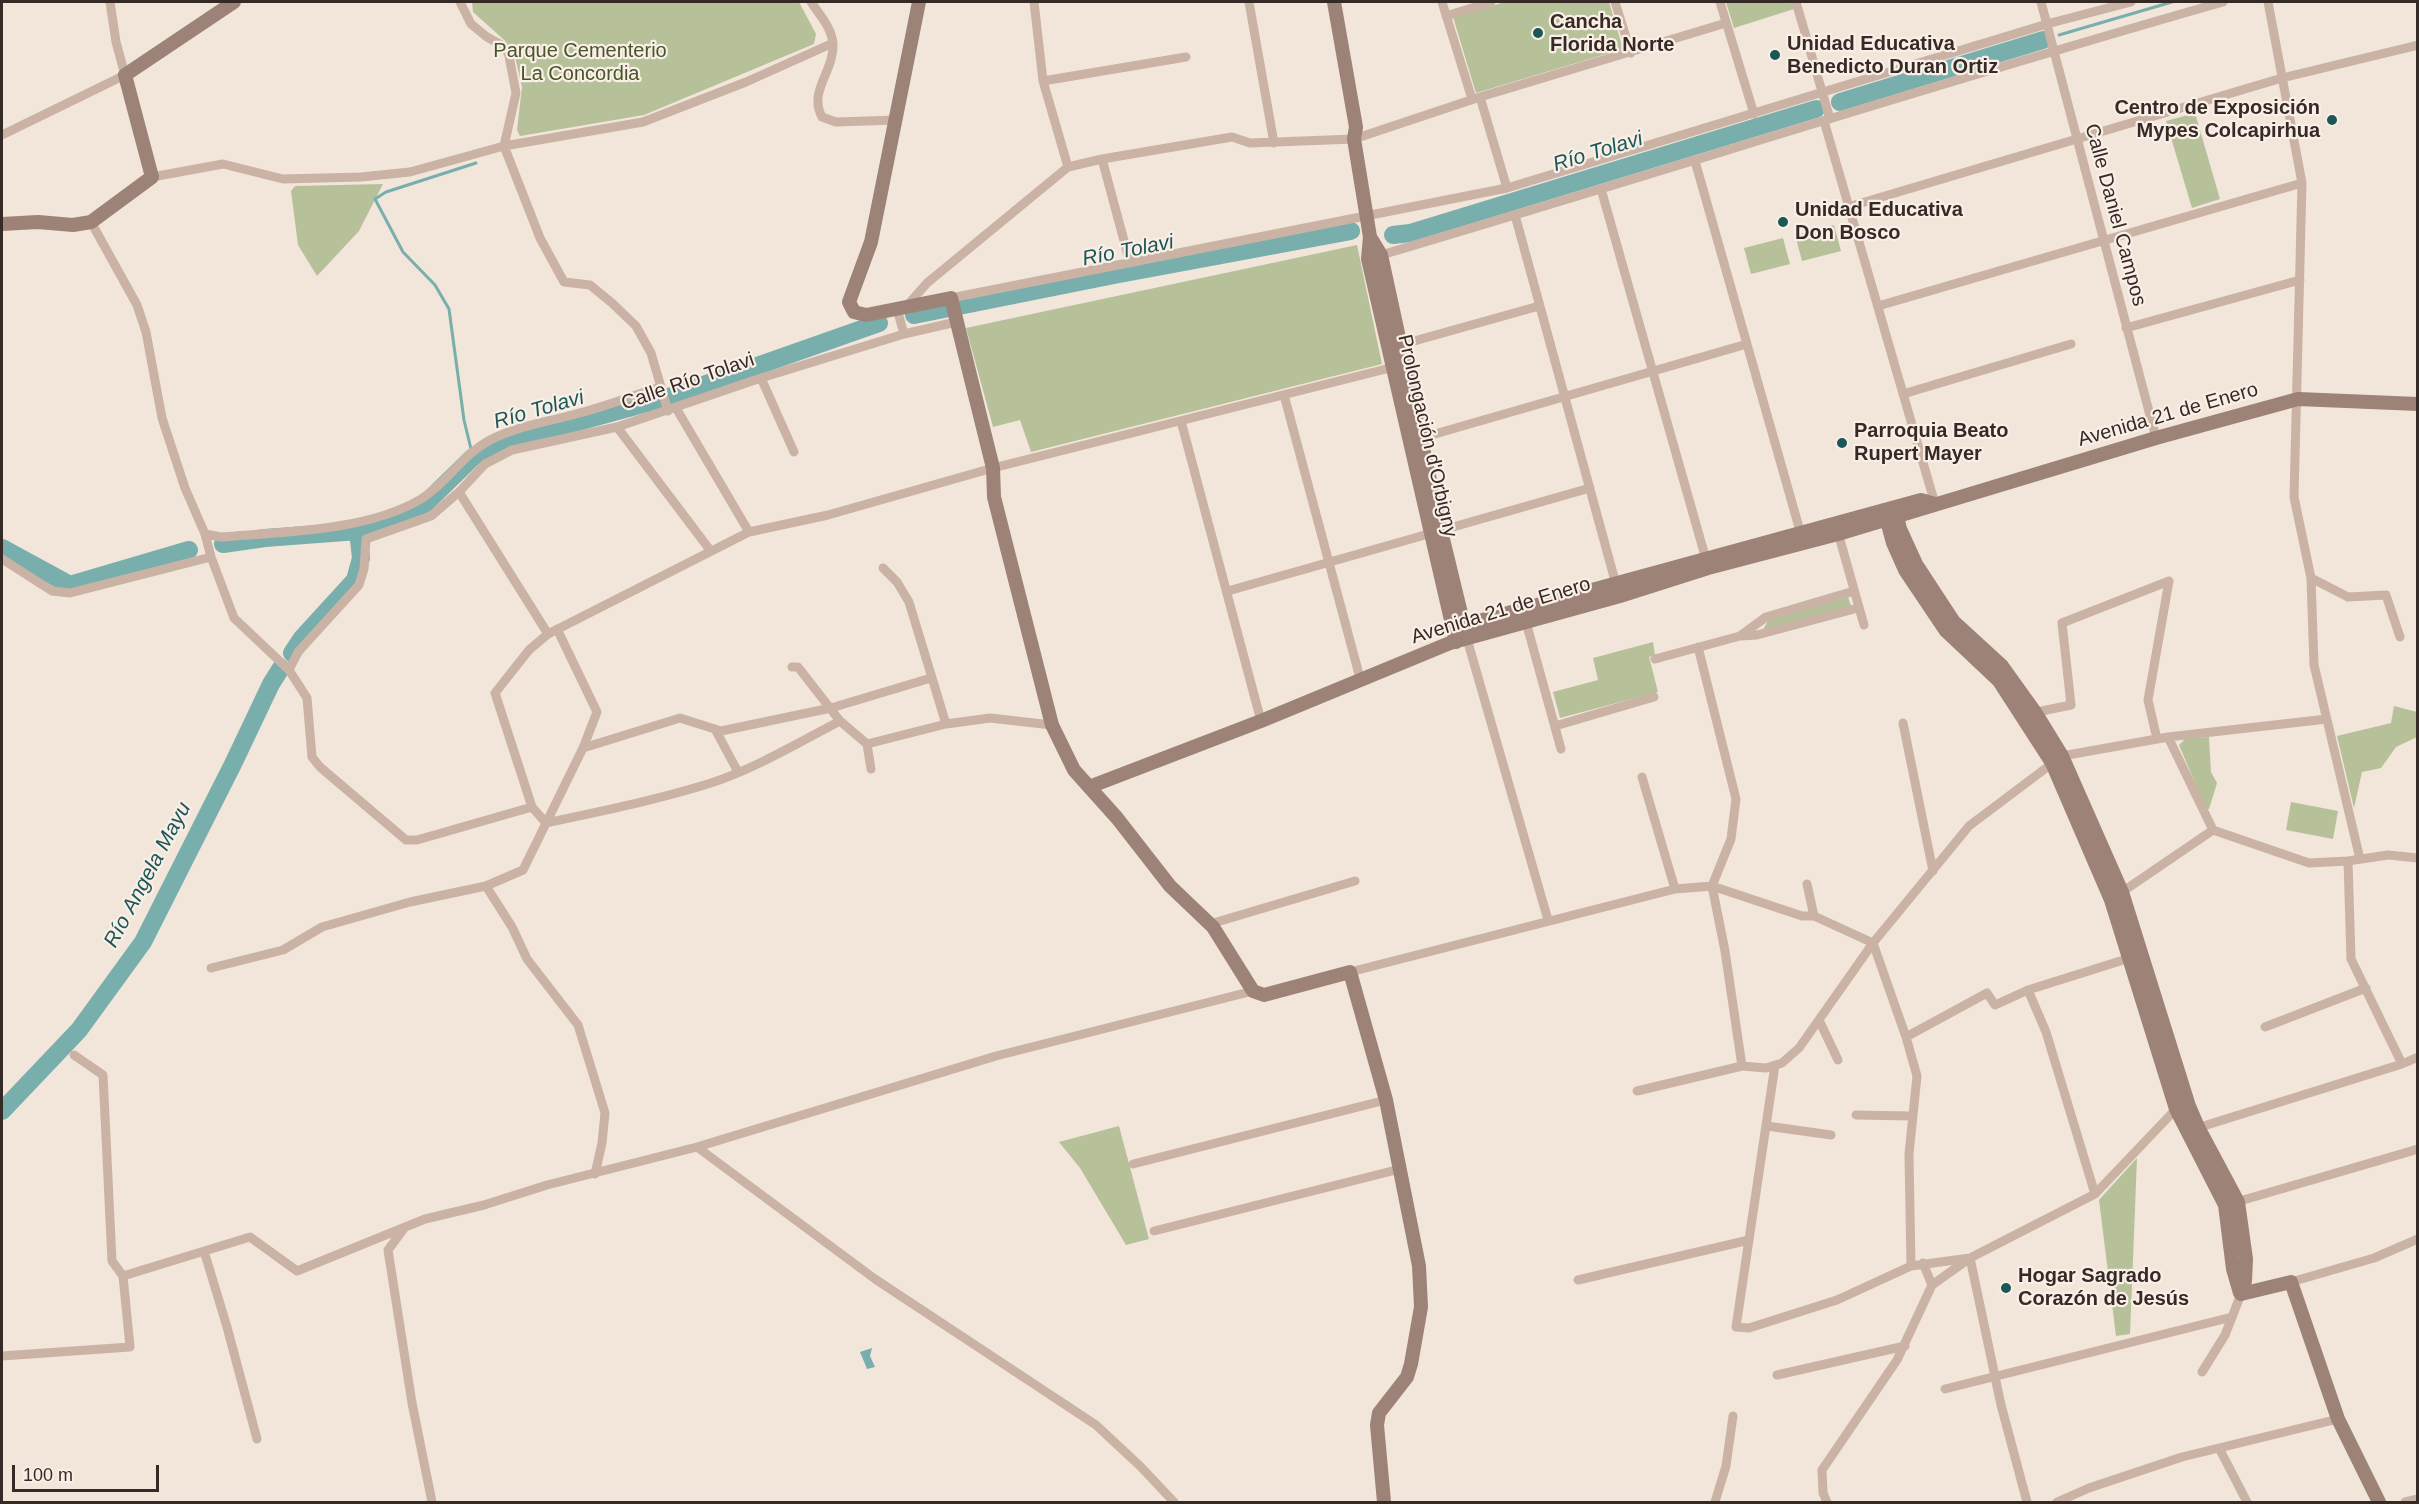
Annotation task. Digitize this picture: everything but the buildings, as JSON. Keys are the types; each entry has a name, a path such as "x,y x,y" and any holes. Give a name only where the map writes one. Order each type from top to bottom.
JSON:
{"main road":[{"path":"2,224 38,222 73,225 91,222 152,177 125,75 234,2"},
{"path":"919,2 872,242 849,302 854,312 866,315 951,298 993,468 994,498 1052,725 1074,770 1117,818 1170,886 1210,924 1252,991 1263,995 1350,972 1386,1100 1419,1266 1421,1307 1418,1332 1407,1377 1379,1413 1377,1425 1384,1503"},
{"name":"Prolongación d'Orbigny","path":"1334,2 1356,127 1354,139 1370,237 1368,259 1421,438 1435,532"},
{"name":"Prolongación d'Orbigny","path":"1370,237 1381,255 1400,345 1398,366 1460,634"},
{"name":"Avenida 21 de Enero","path":"1089,787 1261,721 1460,634 1707,563 1935,504 2156,438 2298,399 2418,404"},
{"path":"1891,514 1893,543 1905,570 1946,631 1999,681 2029,714 2057,760 2116,893 2192,1130 2231,1204 2233,1269 2241,1294 2291,1281 2338,1419 2379,1503"},
{"name":"Avenida 21 de Enero","path":"1460,634 1526,622 1618,590"}],"street":[{"path":"2,135 125,75 116,42 110,2"},
{"path":"460,2 471,24 487,37 505,47 509,56 516,93 504,146 540,238 564,282 590,285 636,326 651,353 660,388 671,410 749,532"},
{"path":"811,2 828,27 833,43 826,76 817,95 816,106 822,117 836,122 896,120"},
{"path":"1034,2 1043,81 1068,167"},
{"path":"1249,2 1274,143"},
{"path":"1442,2 1508,188"},
{"path":"1446,16 1491,2"},
{"path":"1615,2 1631,53"},
{"path":"1720,2 1754,114"},
{"path":"1796,2 1822,93 1848,207 1935,504"},
{"name":"Calle Daniel Campos","path":"2040,2 2156,438"},
{"path":"951,298 1508,188 2047,24 2131,2"},
{"path":"1381,255 2053,50 2223,2"},
{"path":"2268,2 2302,183 2294,497 2311,578 2314,665 2360,859"},
{"path":"904,334 902,308 927,284 1068,167 1232,136 1250,143 1354,139 1476,98 1726,23"},
{"path":"152,177 223,164 283,179 361,177 410,172 504,146 643,122 746,82 833,43"},
{"path":"1848,207 2282,78 2418,45"},
{"path":"1043,81 1186,57"},
{"path":"1102,159 1130,263"},
{"path":"1695,161 1802,538"},
{"path":"1878,306 2302,183"},
{"path":"1601,189 1707,563"},
{"path":"1515,215 1618,590"},
{"path":"91,222 137,305 146,332 162,418 185,488 205,534 211,557 234,618 289,670 306,698 312,757 320,767 406,840 417,840 532,807"},
{"path":"2126,328 2300,280"},
{"path":"1400,345 1539,306"},
{"name":"Calle Río Tolavi","path":"289,670 298,652 359,585 364,569 366,539 431,516 459,492 485,464 512,450 617,427 761,378 904,334 956,322"},
{"path":"1903,394 2071,344"},
{"path":"1421,438 1747,345"},
{"path":"546,823 532,807 495,693 529,650 553,632 749,532 828,515 993,468 1398,366"},
{"path":"761,378 794,452"},
{"name":"Calle Río Tolavi","path":"205,534 221,537 337,527 396,510 421,499 443,481 466,456 491,440 535,423 569,416 660,388"},
{"path":"1284,395 1360,678"},
{"path":"1181,421 1261,721"},
{"path":"617,427 710,550"},
{"path":"1228,591 1590,488"},
{"path":"211,968 283,950 322,927 410,902 486,886 523,870 583,748 597,712 553,632 459,492"},
{"path":"1837,529 1863,625"},
{"path":"2,559 52,591 70,593 211,557"},
{"path":"883,568 897,582 909,602 946,724"},
{"path":"2311,578 2348,597 2386,595 2400,637"},
{"path":"2029,714 2071,705 2062,623 2169,581 2148,700 2157,739"},
{"path":"1740,636 1766,617 1854,591"},
{"path":"1655,659 1858,608"},
{"path":"1526,622 1562,749"},
{"path":"1460,634 1548,920"},
{"path":"1698,647 1736,799 1731,839 1712,886 1725,951 1742,1066"},
{"path":"792,667 798,668 840,721 867,744 872,769"},
{"path":"583,748 680,718 721,731 831,708 931,678"},
{"path":"1555,726 1654,697"},
{"path":"867,744 946,724 990,718 1052,725"},
{"path":"1637,1091 1742,1066 1766,1068 1782,1063 1799,1048 1873,943 1969,826 2057,760 2168,737 2327,719"},
{"path":"546,823 712,782 738,772 840,721"},
{"path":"1904,723 1933,871"},
{"path":"715,729 738,772"},
{"path":"2168,737 2213,830 2309,863 2348,861 2388,855 2418,858"},
{"path":"1642,777 1675,889"},
{"path":"2116,893 2213,830"},
{"path":"2348,861 2351,959 2402,1065"},
{"path":"1210,924 1355,881"},
{"path":"1807,884 1814,916"},
{"path":"486,886 512,927 527,959 578,1025 605,1113 602,1143 595,1174"},
{"path":"1350,972 1675,889 1712,886 1802,916 1814,916 1873,943 1906,1036 1917,1076 1911,1116 1909,1154 1911,1266"},
{"path":"1906,1036 1987,993 1995,1005 2028,990 2135,957"},
{"path":"2265,1027 2366,988"},
{"path":"2028,990 2046,1032 2096,1194"},
{"path":"123,1276 250,1237 297,1271 405,1227 547,1185 697,1147 996,1056 1252,991"},
{"path":"1819,1020 1838,1060"},
{"path":"2,1356 130,1347 123,1276 112,1261 104,1075 74,1055"},
{"path":"2192,1130 2402,1065 2418,1057"},
{"path":"1775,1065 1736,1327 1749,1328 1837,1300 1911,1266 1970,1258"},
{"path":"1133,1164 1386,1100"},
{"path":"1827,1503 1822,1493 1822,1470 1905,1346 1932,1285 1970,1258 2096,1194 2183,1107"},
{"path":"1856,1115 1911,1116"},
{"path":"1767,1126 1831,1135"},
{"path":"697,1147 875,1279 1096,1425 1140,1466 1174,1503"},
{"path":"2231,1204 2418,1149"},
{"path":"1154,1231 1400,1169"},
{"path":"405,1227 388,1250 412,1403 432,1503"},
{"path":"1578,1280 1749,1240"},
{"path":"2291,1281 2374,1258 2414,1240"},
{"path":"204,1251 257,1439"},
{"path":"1970,1258 1995,1376 2027,1503"},
{"path":"1923,1263 1932,1285"},
{"path":"2202,1372 2225,1335 2241,1294"},
{"path":"1945,1389 2232,1317"},
{"path":"1777,1375 1905,1346"},
{"path":"1715,1503 1726,1466 1733,1416"},
{"path":"2057,1503 2099,1485 2182,1457 2338,1419"},
{"path":"2219,1448 2247,1503"},
{"path":"2404,1503 2418,1499"}],"green space":[{"name":"Parque Cementerio La Concordia","path":"472,2 799,2 816,34 814,44 644,115 520,136 517,130 522,87 513,48 473,12"},
{"name":"Cancha Florida Norte","path":"1505,2 1609,2 1623,49 1476,93 1453,17"},
{"path":"1726,2 1791,2 1794,9 1734,28"},
{"path":"2195,113 2220,199 2192,208 2166,121"},
{"path":"383,184 359,231 317,276 298,245 291,191 295,186"},
{"path":"1834,225 1841,251 1802,261 1795,235"},
{"path":"1783,238 1790,264 1751,274 1744,248"},
{"path":"1357,245 1382,364 1031,452 1020,420 993,427 966,328"},
{"path":"1848,597 1851,606 1763,630 1768,620"},
{"path":"1653,642 1655,655 1649,657 1658,692 1560,718 1553,692 1598,680 1593,658"},
{"path":"2394,706 2417,712 2417,737 2396,747 2381,768 2362,772 2354,808 2337,736 2391,723"},
{"path":"2209,737 2211,772 2217,783 2209,809 2206,809 2179,745 2185,739"},
{"path":"2291,802 2338,811 2333,839 2286,830"},
{"path":"1119,1126 1149,1239 1126,1245 1080,1168 1059,1142"},
{"path":"2137,1158 2130,1334 2116,1336 2099,1200"}],"water":[{"path":"872,1348 870,1356 875,1367 867,1369 860,1352"}],"waterway":[{"name":"Río Tolavi","path":"2059,35 2172,2"},
{"name":"Río Tolavi","path":"1840,102 2043,40"},
{"name":"Río Tolavi","path":"1393,235 1410,233 1816,109"},
{"path":"471,449 464,420 449,309 435,285 403,252 375,199 386,192 476,163"},
{"name":"Río Tolavi","path":"914,315 1351,231"},
{"name":"Río Tolavi","path":"223,544 265,538 358,531 404,516 426,503 473,457 501,443 672,396 879,323"},
{"name":"Río Angela Mayu","path":"292,653 302,638 355,580 361,558 358,531"},
{"name":"Río Tolavi","path":"2,548 70,585 189,550"},
{"name":"Río Angela Mayu","path":"2,1111 79,1030 143,942 281,668"}],"place":[{"name":"Cancha Florida Norte","path":"1538,33"},
{"name":"Unidad Educativa Benedicto Duran Ortiz","path":"1775,55"},
{"name":"Centro de Exposición Mypes Colcapirhua","path":"2332,120"},
{"name":"Unidad Educativa Don Bosco","path":"1783,222"},
{"name":"Parroquia Beato Rupert Mayer","path":"1842,443"},
{"name":"Hogar Sagrado Corazón de Jesús","path":"2006,1288"}]}
